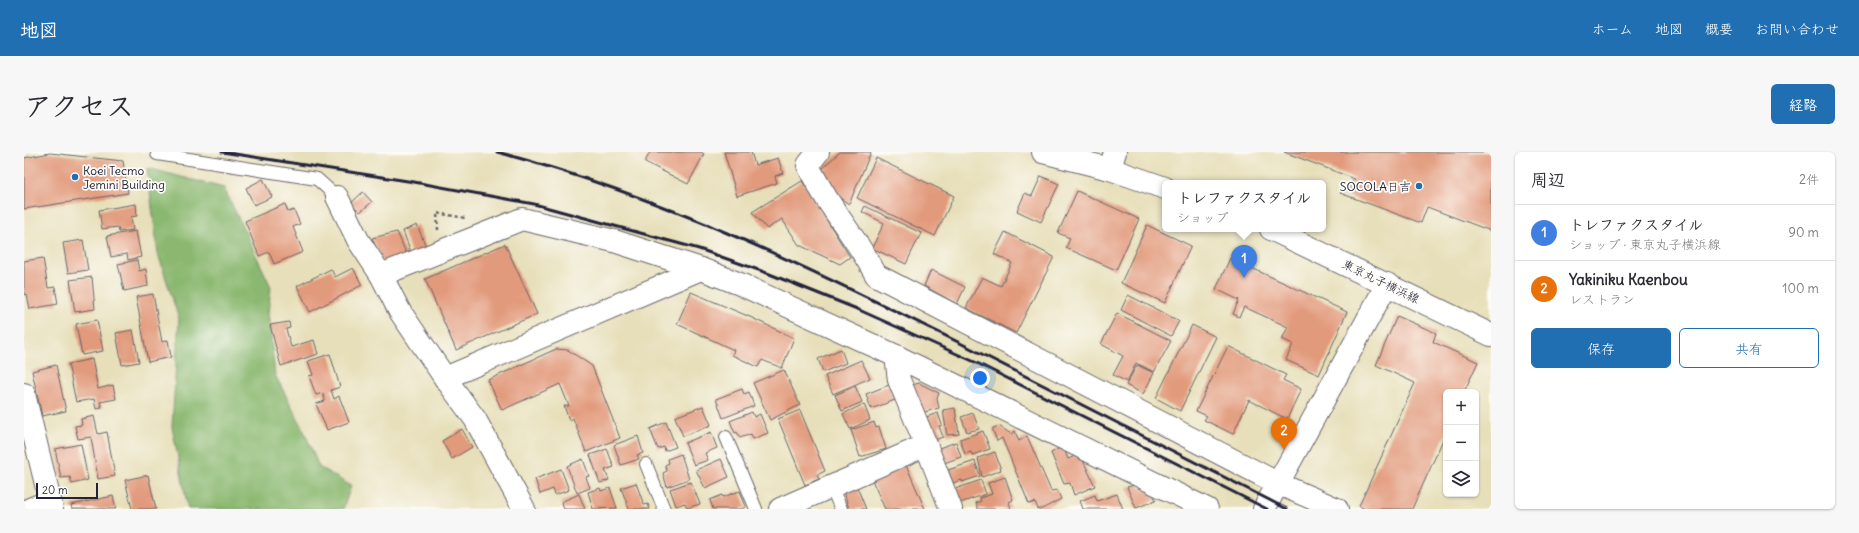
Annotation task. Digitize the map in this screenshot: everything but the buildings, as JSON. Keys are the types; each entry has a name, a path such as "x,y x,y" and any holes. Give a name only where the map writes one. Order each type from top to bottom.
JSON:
{"street":[{"path":"818,152 808,165 814,179 864,251 876,275 1278,484 1337,509"},
{"path":"1043,152 1113,161 1162,186"},
{"path":"337,197 358,240 381,275 399,310 475,420 524,509"},
{"path":"381,275 522,219 614,241 701,269 740,284 896,356 1207,509"},
{"name":"東京丸子横浜線","path":"1277,232 1491,335"},
{"path":"445,378 701,269"},
{"path":"1264,509 1387,284"},
{"path":"896,356 899,380 951,509"},
{"path":"24,394 51,505 30,509"},
{"path":"780,509 926,445"}],"lane":[{"path":"157,154 317,179 337,197"},
{"path":"726,437 756,509"},
{"path":"646,464 664,509"},
{"path":"831,486 841,509"}],"path":[{"path":"437,213 467,218"}],"green space":[{"path":"147,168 224,188 271,287 268,313 275,375 301,424 319,467 351,486 343,509 188,509 172,427 179,319 158,254"}],"railway":[{"path":"222,152 414,182 534,204 699,249 767,273 857,309 977,363 1267,509"},
{"path":"497,152 559,170 619,190 679,213 796,264 968,347 1287,509"}],"place":[{"name":"Koei Tecmo Jemini Building","path":"75,177"},
{"name":"SOCOLA日吉","path":"1419,186"},
{"name":"トレファクスタイル","path":"1244,278"},
{"name":"Yakiniku Kaenbou","path":"1284,450"}]}
